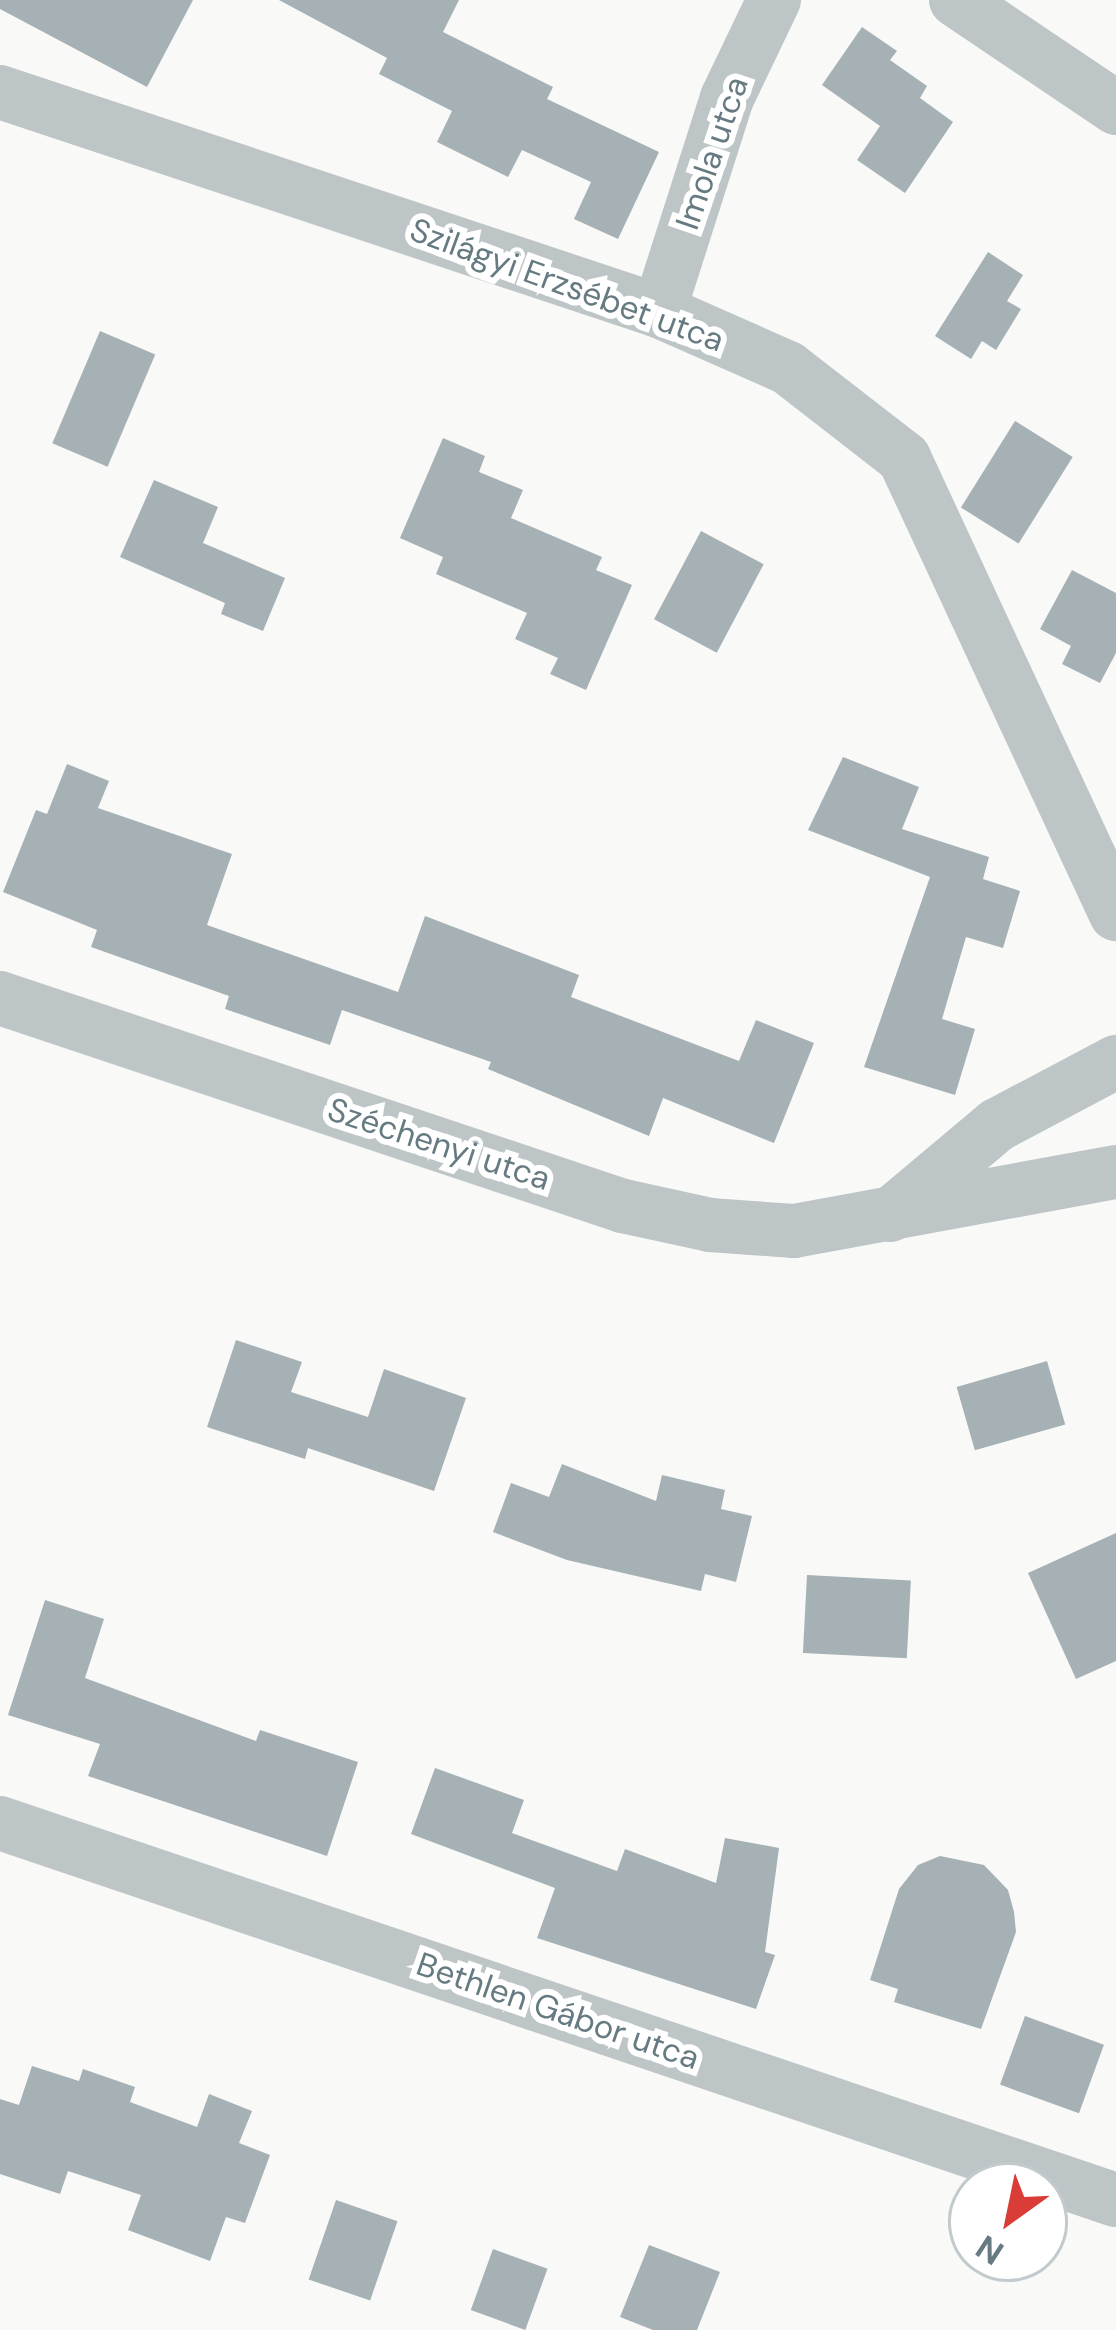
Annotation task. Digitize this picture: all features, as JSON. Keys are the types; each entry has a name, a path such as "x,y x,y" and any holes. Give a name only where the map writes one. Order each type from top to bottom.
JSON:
{"street":[{"name":"Imola utca","path":"659,311 727,98 774,0"},
{"path":"956,0 1116,108"},
{"name":"Szilágyi Erzsébet utca","path":"0,92 659,311 788,368 904,458 1116,914"},
{"name":"Széchenyi utca","path":"0,998 623,1205 794,1232 1007,1196 1116,1172"},
{"name":"Széchenyi utca","path":"888,1216 998,1125 1116,1062"},
{"path":"998,1125 980,1154 986,1179 1007,1196"},
{"name":"Bethlen Gábor utca","path":"0,1823 1116,2200"}],"building":[{"path":"0,0 193,0 147,87 0,9"},
{"path":"279,0 459,0 443,32 553,87 547,99 659,152 618,239 574,219 591,182 522,150 508,177 437,142 452,111 379,74 387,58"},
{"path":"862,27 897,51 890,60 927,86 920,98 953,122 905,193 857,160 880,126 822,85"},
{"path":"988,252 1023,275 1007,301 1021,309 996,350 982,341 971,359 935,336"},
{"path":"100,331 155,354 108,467 52,443"},
{"path":"1015,421 1073,457 1019,544 961,508"},
{"path":"443,438 485,456 479,472 523,490 511,518 602,557 596,570 632,585 586,690 550,674 558,658 515,639 527,613 436,574 443,557 400,538"},
{"path":"154,480 218,507 203,543 285,578 263,631 221,614 225,603 120,557"},
{"path":"701,531 764,564 717,653 654,619"},
{"path":"1072,570 1116,593 1116,653 1100,683 1062,664 1071,646 1040,629"},
{"path":"843,757 919,787 902,829 989,857 983,879 1020,891 1003,948 966,937 942,1019 975,1029 955,1095 864,1067 930,877 808,830"},
{"path":"67,764 109,781 98,808 232,854 207,925 398,992 425,916 579,975 571,997 739,1061 756,1020 814,1043 774,1143 663,1098 649,1136 488,1069 491,1062 342,1010 330,1045 225,1009 229,996 91,947 97,930 3,892 36,810 47,814"},
{"path":"236,1340 302,1362 291,1392 368,1417 384,1369 466,1398 434,1491 308,1448 305,1459 207,1427"},
{"path":"1047,1361 1065,1424 975,1450 957,1387"},
{"path":"562,1464 656,1501 662,1475 725,1490 721,1509 752,1516 736,1582 705,1574 701,1591 567,1560 493,1532 511,1483 549,1497"},
{"path":"1116,1533 1116,1661 1076,1679 1028,1573"},
{"path":"807,1575 911,1580 907,1658 803,1653"},
{"path":"45,1600 104,1619 85,1678 256,1741 260,1730 358,1762 327,1856 88,1776 100,1744 8,1715"},
{"path":"435,1768 524,1800 512,1833 617,1871 625,1849 716,1883 725,1838 779,1848 765,1952 775,1955 756,2009 537,1938 555,1888 411,1834"},
{"path":"940,1856 984,1865 1008,1890 1014,1912 1016,1932 981,2029 894,2002 898,1989 870,1980 899,1889 918,1865"},
{"path":"1025,2016 1104,2045 1079,2113 1000,2085"},
{"path":"32,2066 79,2081 83,2069 135,2087 130,2102 197,2127 209,2094 252,2111 239,2143 270,2155 245,2223 226,2217 210,2261 128,2230 141,2195 68,2171 60,2194 0,2174 0,2099 19,2105"},
{"path":"336,2200 397,2221 370,2301 309,2279"},
{"path":"649,2245 720,2272 697,2330 653,2330 620,2317"},
{"path":"493,2249 548,2269 525,2330 471,2310"}]}
